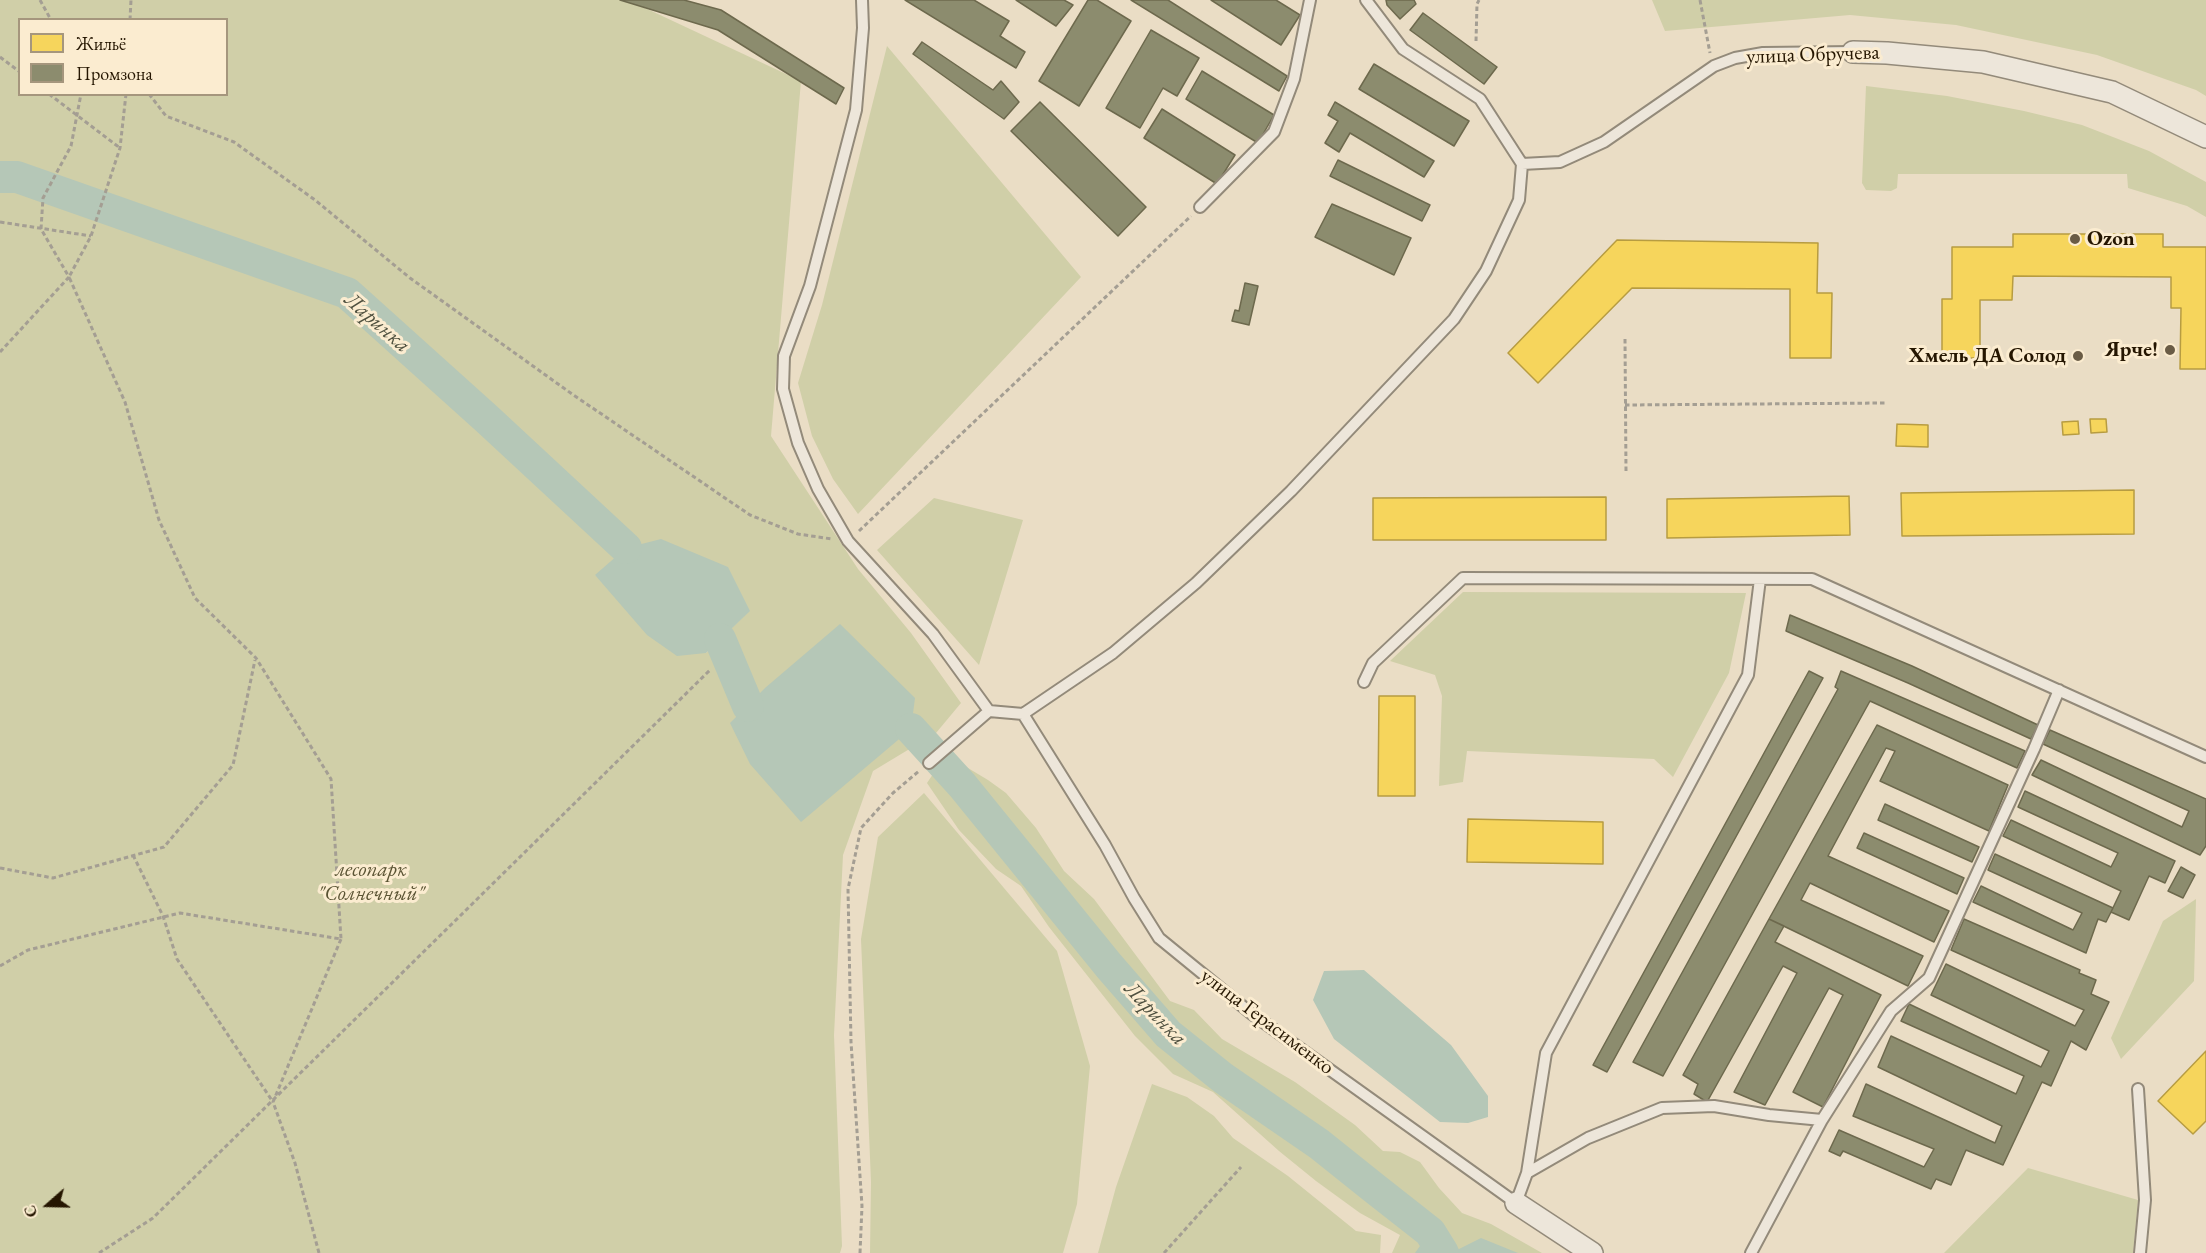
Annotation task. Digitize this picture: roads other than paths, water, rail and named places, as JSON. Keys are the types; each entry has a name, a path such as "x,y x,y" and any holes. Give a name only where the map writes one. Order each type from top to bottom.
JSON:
{"street":[{"name":"улица Обручева","path":"1853,52 1983,62 2112,93 2206,137"},
{"name":"улица Герасименко","path":"1516,1203 1592,1253"}],"lane":[{"path":"862,0 863,28 856,110 810,286 784,356 783,389 798,443 818,489 848,541 933,634 989,711"},
{"path":"1200,207 1274,132 1294,79 1310,0"},
{"path":"929,763 989,711 1023,714 1113,653 1196,583 1290,492 1454,319 1486,271 1519,200 1522,164 1480,99 1403,49 1366,0"},
{"name":"улица Обручева","path":"1522,164 1560,162 1604,142 1714,66 1735,58 1763,53 1853,52"},
{"path":"1364,682 1373,663 1463,578 1812,579 2206,757"},
{"path":"1516,1203 1527,1173 1546,1053 1748,675 1760,579"},
{"path":"1751,1253 1822,1119 1891,1011 1929,978 2059,690"},
{"name":"улица Герасименко","path":"1023,714 1105,845 1159,938 1252,1014 1516,1203"},
{"path":"2138,1089 2145,1200 2140,1253"},
{"path":"1527,1173 1588,1138 1662,1108 1714,1106 1769,1115 1822,1119"}],"waterway":[{"name":"Ларинка","path":"0,177 17,177 347,293 626,548"},
{"name":"Ларинка","path":"720,639 748,706"},
{"name":"Ларинка","path":"911,729 962,785 1109,966 1168,1034 1223,1078 1319,1144 1430,1232 1443,1253"}],"place":[{"name":"Ozon","path":"2075,239"},
{"name":"Ярче!","path":"2170,350"},
{"name":"Хмель ДА Солод","path":"2078,356"}],"park label":[{"name":"лесопарк \"Солнечный\"","path":"371,882"}]}
